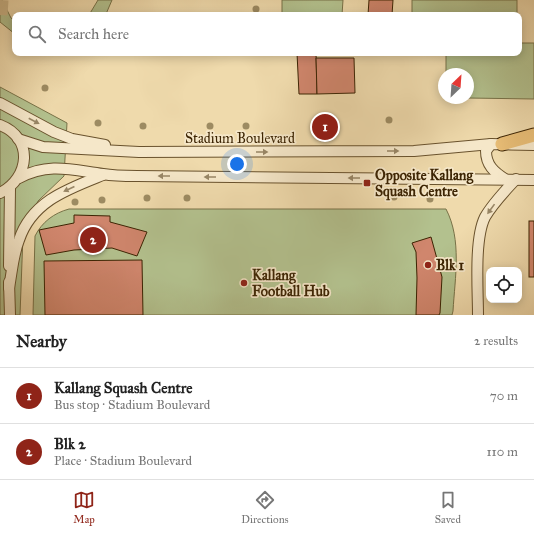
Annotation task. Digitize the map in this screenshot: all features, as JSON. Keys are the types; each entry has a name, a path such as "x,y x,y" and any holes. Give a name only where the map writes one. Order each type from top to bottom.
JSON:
{"main road":[{"path":"496,144 534,135"}],"street":[{"path":"0,103 54,132 72,139 139,152"},
{"name":"Stadium Boulevard","path":"0,125 12,132 18,139 43,147 139,152 414,151 496,144 534,145"},
{"path":"0,193 10,188 19,178 24,165 24,152 18,139"},
{"path":"496,144 486,151 487,161 492,169 505,179"},
{"path":"19,178 31,172 51,168 137,176 534,180"},
{"path":"9,288 18,240 26,224 37,209 57,195 105,174"},
{"path":"478,315 479,235 484,219 490,209 516,179"},
{"path":"10,188 10,315"}],"green space":[{"path":"0,0 2,0 12,19 12,32 0,22"},
{"path":"98,0 112,0 107,12 91,12"},
{"path":"282,0 343,0 342,12 282,12"},
{"path":"412,0 517,0 517,12 412,12"},
{"path":"522,43 534,43 534,99 474,98 474,68 446,68 446,56 522,56"},
{"path":"0,87 67,123 64,176 38,201 23,235 20,315 0,315"},
{"name":"Kallang Football Hub","path":"69,209 446,209 451,221 456,246 456,272 452,315 33,315 35,236 45,222 58,213"}],"building":[{"path":"369,0 393,0 392,12 368,12"},
{"path":"297,56 316,56 317,94 299,94"},
{"path":"316,58 354,58 355,93 317,94"},
{"path":"74,215 110,216 110,222 147,232 137,256 112,248 74,250 46,255 39,230 74,223"},
{"path":"529,221 534,221 534,277 529,277"},
{"name":"Blk 1","path":"431,237 442,277 440,313 439,315 416,315 416,252 412,243"},
{"path":"142,260 143,315 45,315 44,261"}],"tunnel":[{"path":"0,15 1,0"}],"place":[{"name":"Kallang Squash Centre","path":"325,127"},
{"name":"Opposite Kallang Squash Centre","path":"367,183"},
{"name":"Blk 2","path":"93,240"},
{"name":"Blk 1","path":"428,265"},
{"name":"Kallang Football Hub","path":"244,283"}]}
